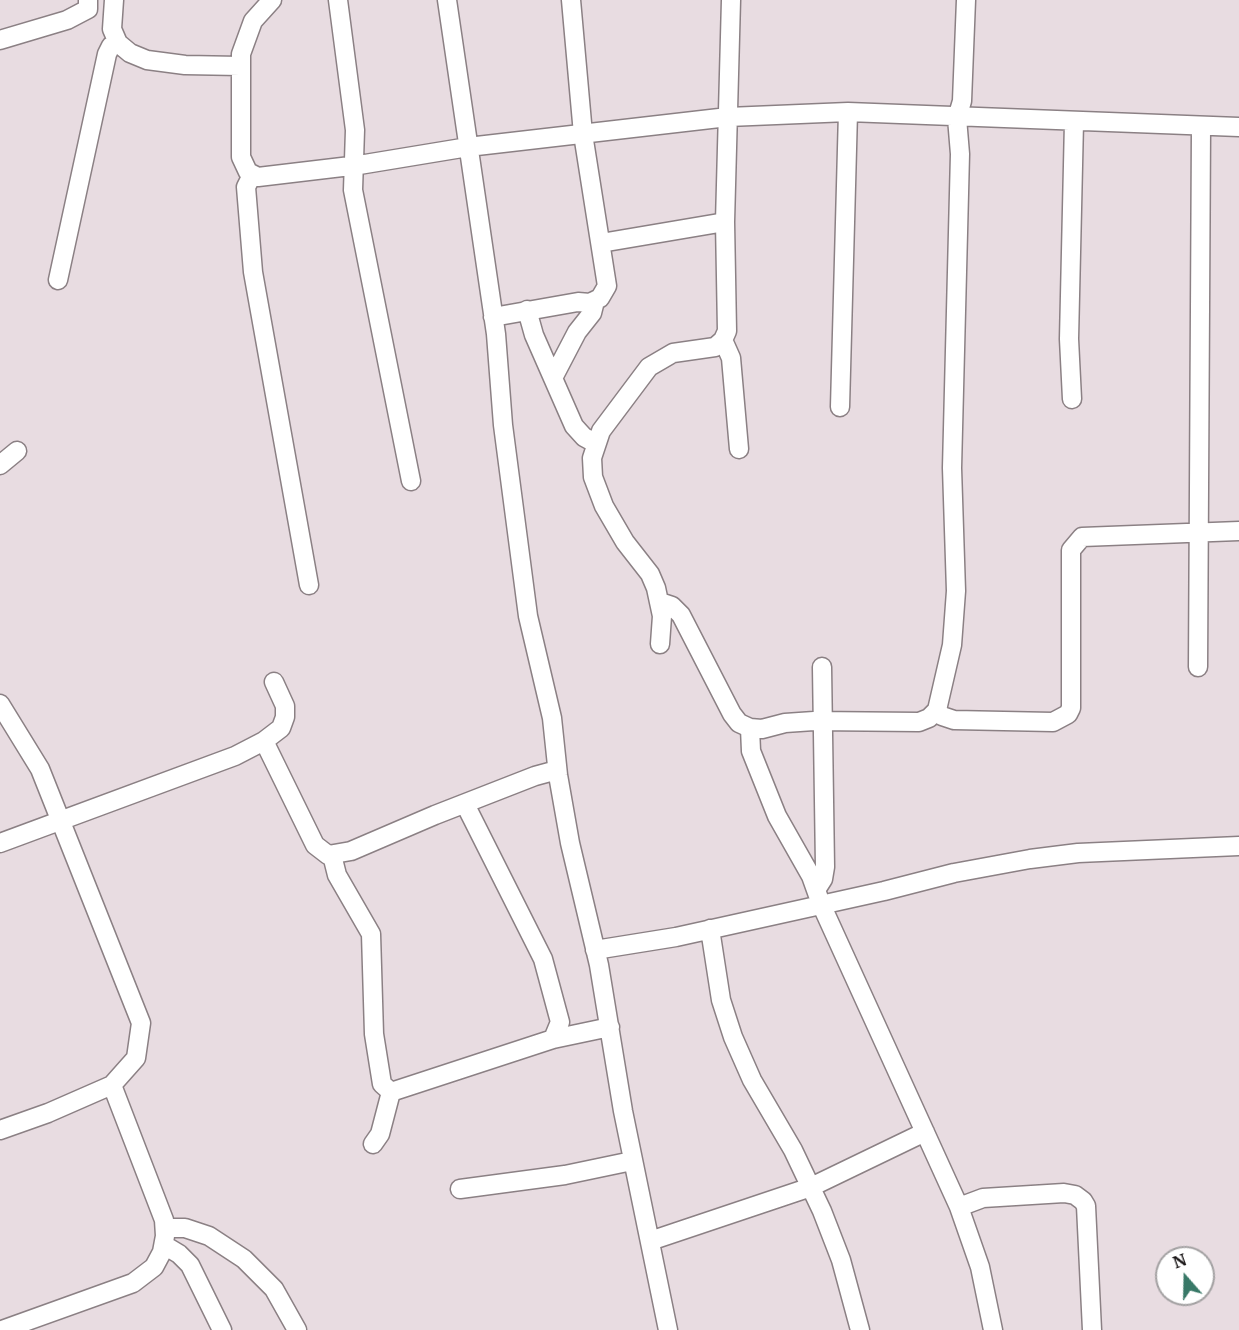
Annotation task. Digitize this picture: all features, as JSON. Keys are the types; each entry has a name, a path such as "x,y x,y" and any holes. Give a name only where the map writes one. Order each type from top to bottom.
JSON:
{"street":[{"path":"0,40 67,20 88,9 88,0"},
{"path":"114,0 112,29 118,42 130,53 155,62 206,67 240,66"},
{"path":"273,0 261,10 247,33 240,66 241,157 244,167 252,175 264,177 468,147 728,117 848,112 1201,128 1239,127"},
{"path":"338,0 355,130 356,148 352,165 353,190 411,481"},
{"path":"447,0 493,317 523,587 534,648 552,718 557,771 570,843 595,950 632,1161 668,1330"},
{"path":"553,378 577,333 592,313 595,301 607,286 583,134 571,0"},
{"path":"660,644 660,602 650,574 614,525 595,487 591,467 595,443 649,367 673,353 710,349 723,340 727,331 725,222 731,0"},
{"path":"660,602 672,606 681,615 732,714 740,723 750,728 762,729 796,722 919,722 929,718 937,710 952,645 956,591 952,468 960,165 957,118 962,101 966,0"},
{"path":"58,280 107,54 111,46 118,42"},
{"path":"840,407 848,112"},
{"path":"1072,399 1069,339 1074,122"},
{"path":"1198,667 1201,128"},
{"path":"252,175 246,187 253,272 309,585"},
{"path":"602,243 725,222"},
{"path":"493,317 595,301"},
{"path":"527,310 534,335 574,426 584,437 595,443"},
{"path":"723,340 731,358 739,449"},
{"path":"0,465 17,451"},
{"path":"937,710 942,716 954,720 1053,722 1063,718 1071,708 1071,550 1074,543 1087,536 1239,531"},
{"path":"819,897 825,873 822,666"},
{"path":"0,843 241,753 262,742 281,728 285,717 285,706 274,682"},
{"path":"0,704 40,769 63,821 141,1023 136,1058 112,1084 48,1113 0,1130"},
{"path":"750,728 750,751 777,816 819,897 959,1206 983,1275 993,1330"},
{"path":"262,742 315,845 323,853 332,855 351,851 536,776 557,771"},
{"path":"465,804 537,943 549,975 556,1030"},
{"path":"595,950 710,929 819,897 1030,859 1078,853 1239,846"},
{"path":"332,855 337,875 362,914 370,934 374,1034 381,1084 391,1092"},
{"path":"710,929 721,1000 733,1037 752,1080 811,1187 841,1260 860,1330"},
{"path":"391,1092 556,1030 610,1027"},
{"path":"112,1084 165,1236 190,1265 222,1330"},
{"path":"373,1144 380,1134 391,1092"},
{"path":"650,1241 811,1187 925,1132"},
{"path":"460,1189 565,1175 632,1161"},
{"path":"959,1206 983,1198 1064,1193 1075,1195 1083,1201 1086,1206 1092,1330"},
{"path":"2,1330 141,1279 154,1267 165,1236 185,1228 209,1236 244,1259 274,1289 297,1330"}]}
